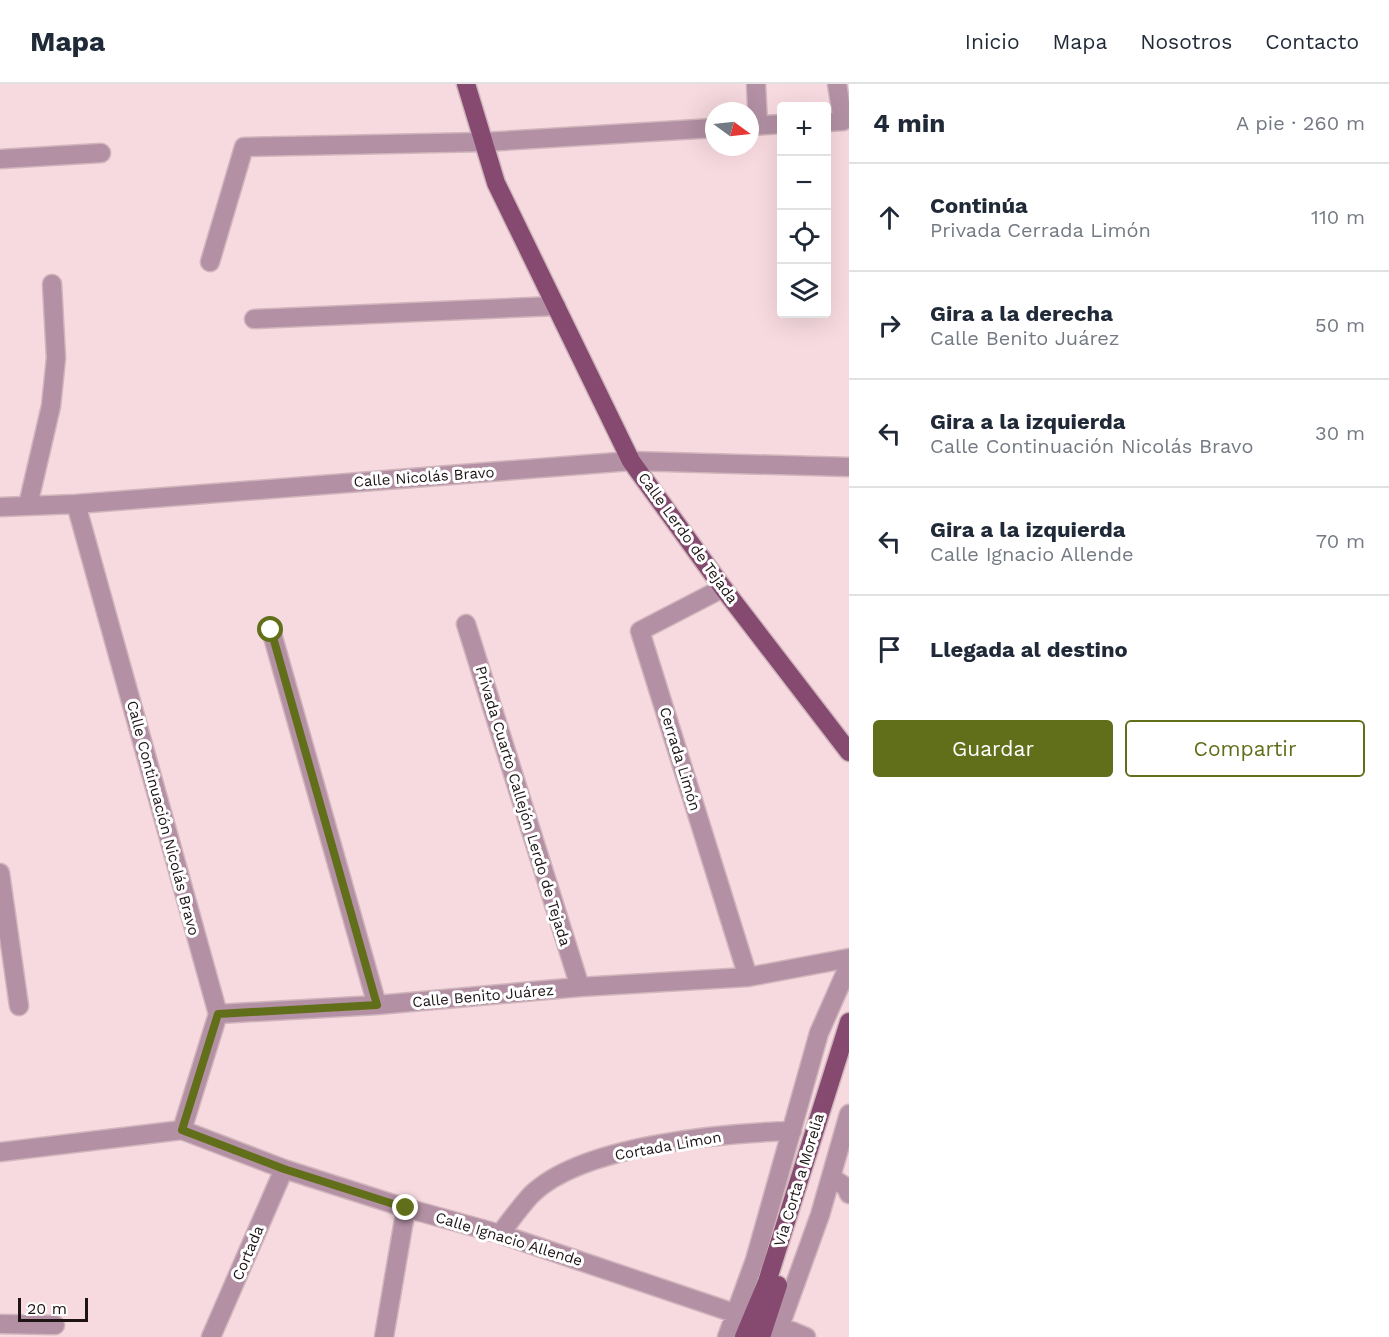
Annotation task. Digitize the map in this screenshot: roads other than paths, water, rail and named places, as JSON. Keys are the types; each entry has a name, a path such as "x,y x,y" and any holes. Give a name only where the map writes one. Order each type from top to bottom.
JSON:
{"main road":[{"name":"Calle Lerdo de Tejada","path":"466,84 496,183 631,461 723,588 849,752"},
{"name":"Via Corta a Morelia","path":"744,1337 767,1282 849,1022"},
{"name":"Via Corta a Morelia","path":"761,1337 797,1228 849,1049"}],"street":[{"path":"755,102 756,84"},
{"path":"831,122 843,121 837,84"},
{"path":"759,126 777,124"},
{"path":"210,262 244,147 483,142 705,129"},
{"path":"0,159 101,153"},
{"path":"28,505 52,397 56,358 52,284"},
{"path":"254,319 556,306"},
{"name":"Calle Nicolás Bravo","path":"0,507 76,504 631,461 849,467"},
{"name":"Calle Continuación Nicolás Bravo","path":"76,504 218,1014"},
{"name":"Cerrada Limón","path":"723,588 640,631 748,976"},
{"name":"Privada Cuarto Callejón Lerdo de Tejada","path":"466,624 580,987"},
{"path":"271,630 377,1005"},
{"path":"0,873 19,1006"},
{"name":"Calle Benito Juárez","path":"218,1014 377,1005 580,987 748,976 849,958"},
{"path":"727,1337 755,1260 819,1033 849,965"},
{"path":"182,1130 218,1014"},
{"path":"806,1337 779,1332 831,1178 849,1113"},
{"name":"Calle Ignacio Allende","path":"0,1152 182,1130 284,1169 406,1208 500,1234 737,1314"},
{"name":"Cortada Limon","path":"500,1234 532,1194 577,1165 642,1148 757,1132 792,1131"},
{"name":"Cortada","path":"211,1337 284,1169"},
{"path":"831,1178 846,1187 849,1194"},
{"path":"384,1337 406,1208"},
{"path":"0,1324 55,1325"}]}
